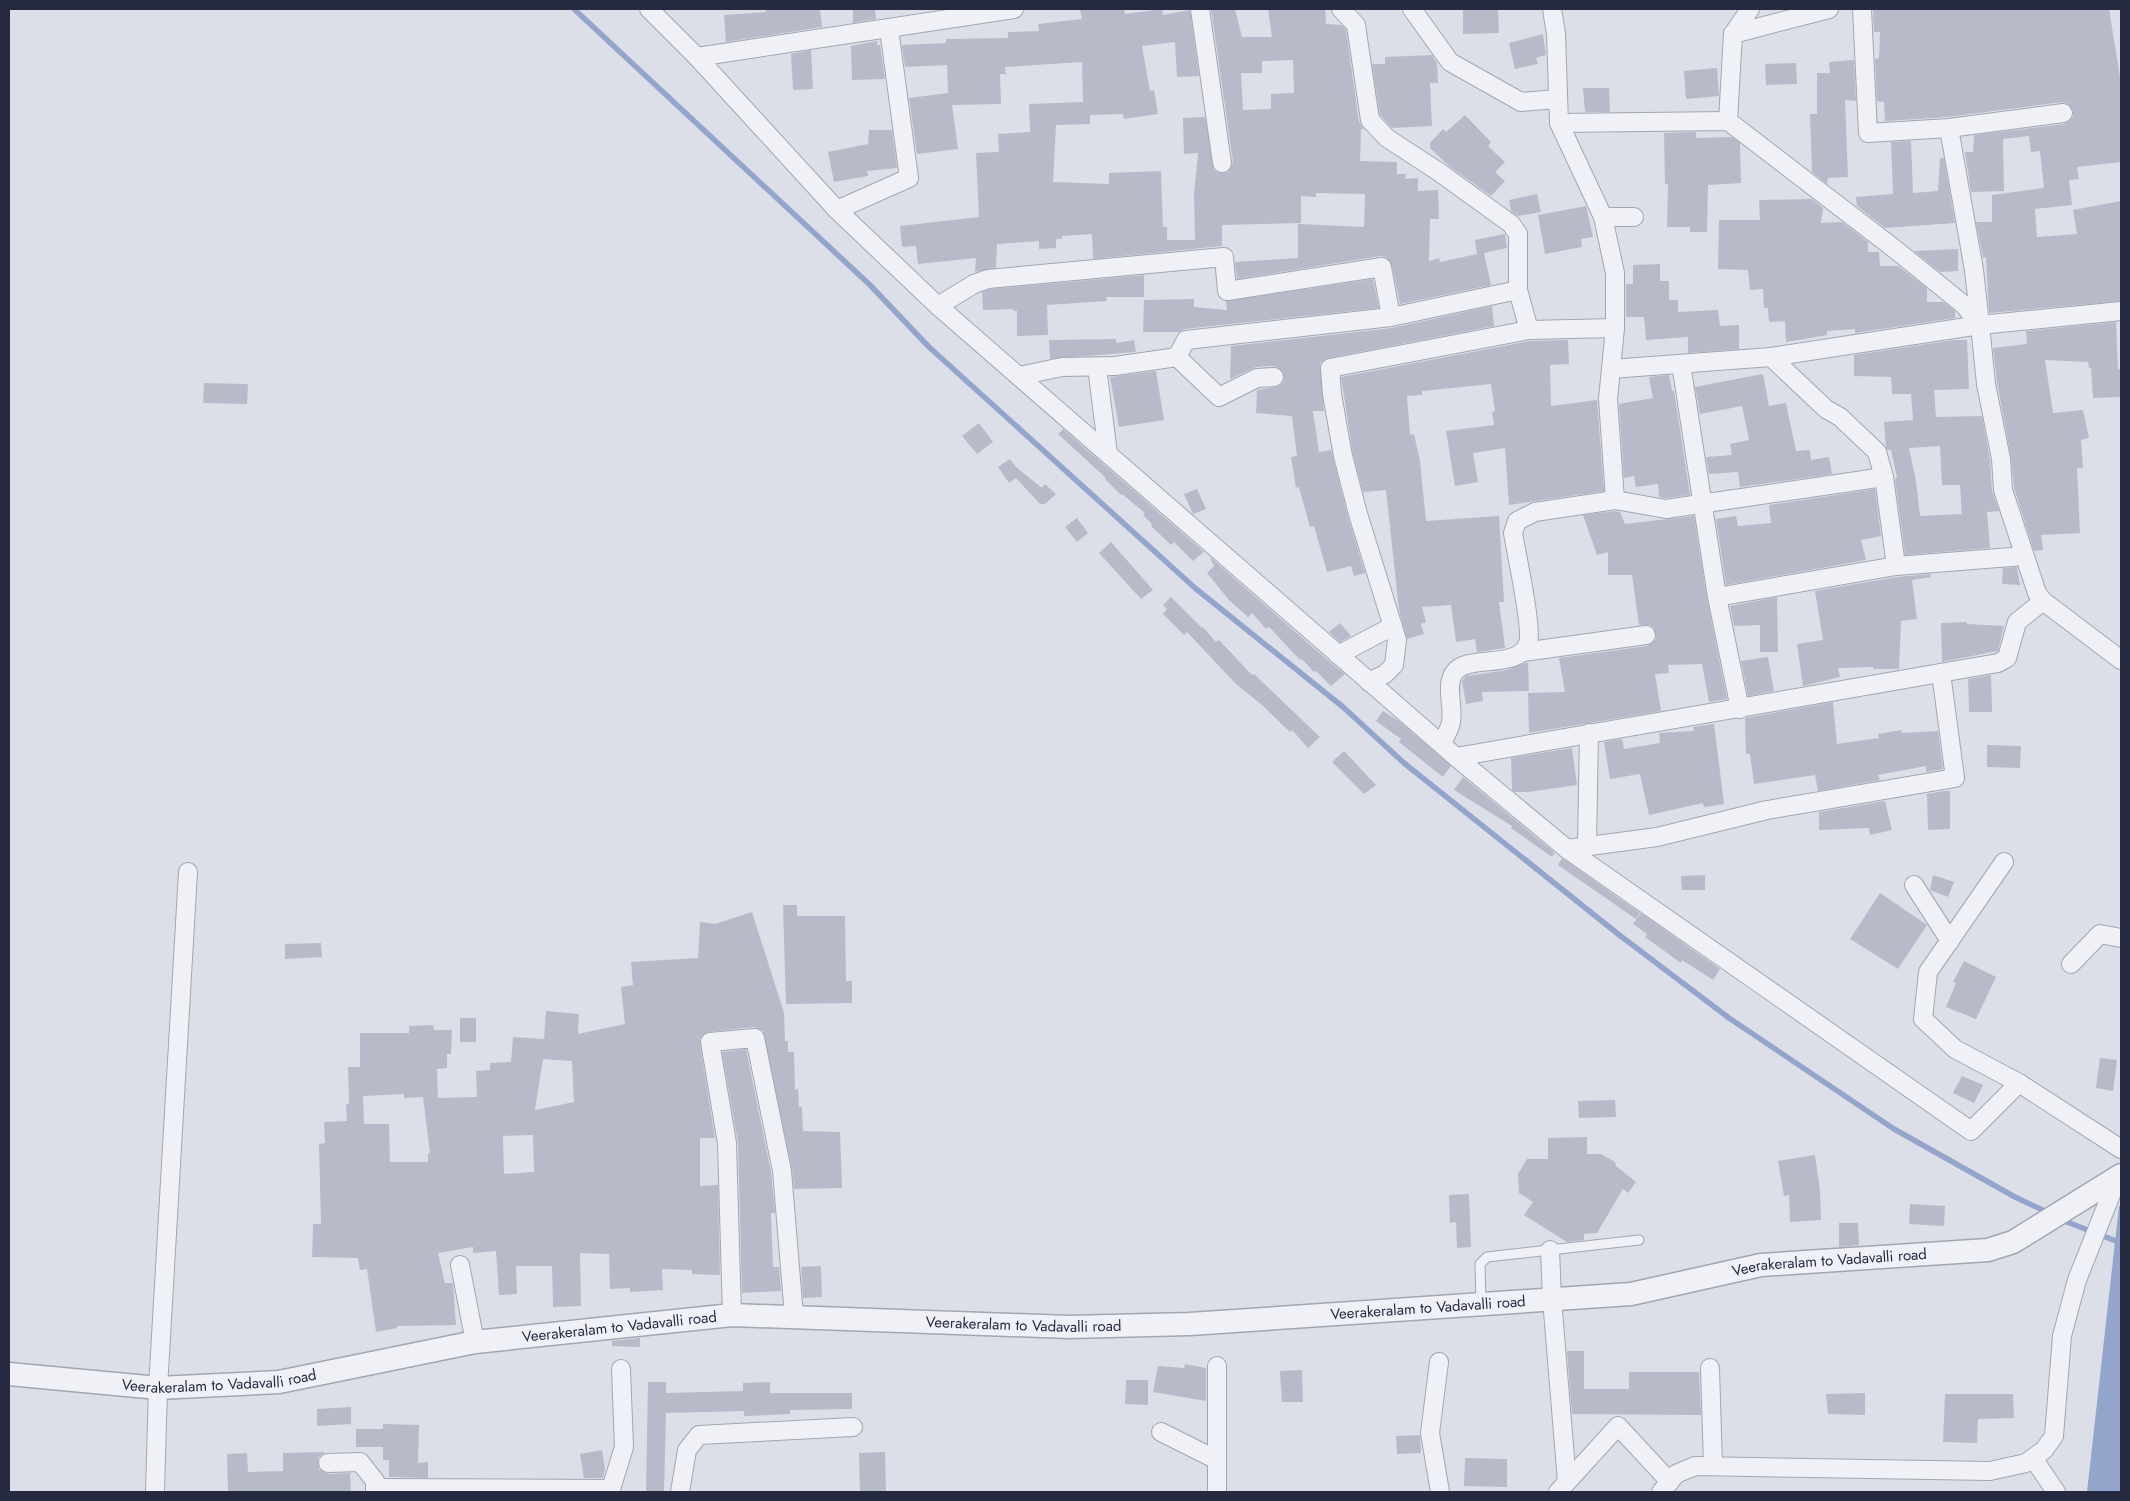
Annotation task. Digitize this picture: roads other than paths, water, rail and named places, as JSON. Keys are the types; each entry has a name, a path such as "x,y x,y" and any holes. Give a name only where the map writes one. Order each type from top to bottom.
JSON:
{"street":[{"path":"649,9 697,57 837,210 938,306 1369,682 1567,849 1971,1131 2019,1083"},
{"path":"697,57 1014,9"},
{"path":"1200,9 1222,163"},
{"path":"1341,9 1356,25 1370,120 1387,138 1439,172 1511,224 1518,234 1518,290 1529,330"},
{"path":"1412,9 1450,62 1521,102 1557,100"},
{"path":"1552,9 1556,34 1559,123 1603,217 1616,273 1615,328 1608,400 1616,500"},
{"path":"1728,121 1733,34 1750,9"},
{"path":"1733,34 1829,9"},
{"path":"1862,9 1868,133 1949,128 2063,113"},
{"path":"837,210 909,178 889,29"},
{"path":"1559,123 1728,121 1904,256 1964,305 1980,325"},
{"path":"1949,128 1974,270 1986,384 2001,459 2003,490 2024,556 2037,593 2043,601 2121,660"},
{"path":"1603,217 1634,217"},
{"path":"938,306 974,284 988,280 1224,257 1227,291 1382,267 1391,317"},
{"path":"1177,357 1186,340 1391,317 1518,290"},
{"path":"1611,369 1771,356 1980,325 2121,311"},
{"path":"1369,682 1385,674 1394,665 1397,640 1358,514 1343,456 1332,394 1330,368 1529,330 1615,328"},
{"path":"1771,356 1826,409 1840,417 1877,452 1884,477 1896,566"},
{"path":"1019,376 1062,367 1114,366 1177,357"},
{"path":"1177,357 1219,396 1257,378 1274,376"},
{"path":"1681,364 1701,505 1740,709"},
{"path":"1097,366 1108,454"},
{"path":"1442,743 1451,722 1451,681 1454,672 1463,666 1514,657 1522,652 1529,642 1513,533 1517,521 1535,512 1616,500 1666,510 1884,477"},
{"path":"1717,596 1896,566 2024,556"},
{"path":"1456,756 1740,709 1998,663 2007,658 2017,622 2043,601"},
{"path":"1338,655 1393,626"},
{"path":"1522,652 1646,635"},
{"path":"1567,849 1657,836 1767,810 1955,778 1941,673"},
{"path":"1587,846 1589,733"},
{"path":"2004,862 1928,972 1923,1019 1955,1049 2019,1083 2121,1149"},
{"path":"155,1492 158,1388 188,872"},
{"path":"1914,885 1950,941"},
{"path":"2071,964 2100,934 2121,938"},
{"path":"732,1315 727,1143 710,1042 755,1038 782,1171 794,1316"},
{"path":"1562,1487 1618,1426 1666,1487 1676,1474 1695,1466 1990,1471 2026,1463 2044,1450 2054,1436 2062,1336 2077,1280 2116,1189"},
{"name":"Veerakeralam to Vadavalli road","path":"9,1374 158,1388 279,1382 475,1342 732,1315 1069,1327 1190,1324 1631,1294 1761,1265 1988,1250 2013,1242 2084,1200 2116,1189"},
{"path":"1550,1250 1562,1487"},
{"path":"460,1265 475,1342"},
{"path":"1438,1362 1430,1433 1440,1492"},
{"path":"1217,1366 1217,1492"},
{"path":"1710,1368 1713,1466"},
{"path":"328,1463 360,1462 375,1481 375,1490 611,1490 624,1447 621,1369"},
{"path":"680,1492 687,1450 699,1435 853,1427"},
{"path":"1161,1432 1217,1460"},
{"path":"2033,1458 2056,1492"}],"lane":[{"path":"1481,1303 1479,1269 1482,1260 1487,1257 1639,1240"}],"water":[{"path":"2119,1206 2121,1206 2121,1492 2087,1492"}],"waterway":[{"path":"574,9 870,285 929,347 1195,588 1343,707 1404,763 1618,934 1729,1018 1894,1129 2015,1197 2049,1213"},
{"path":"2062,1220 2121,1243"}]}
